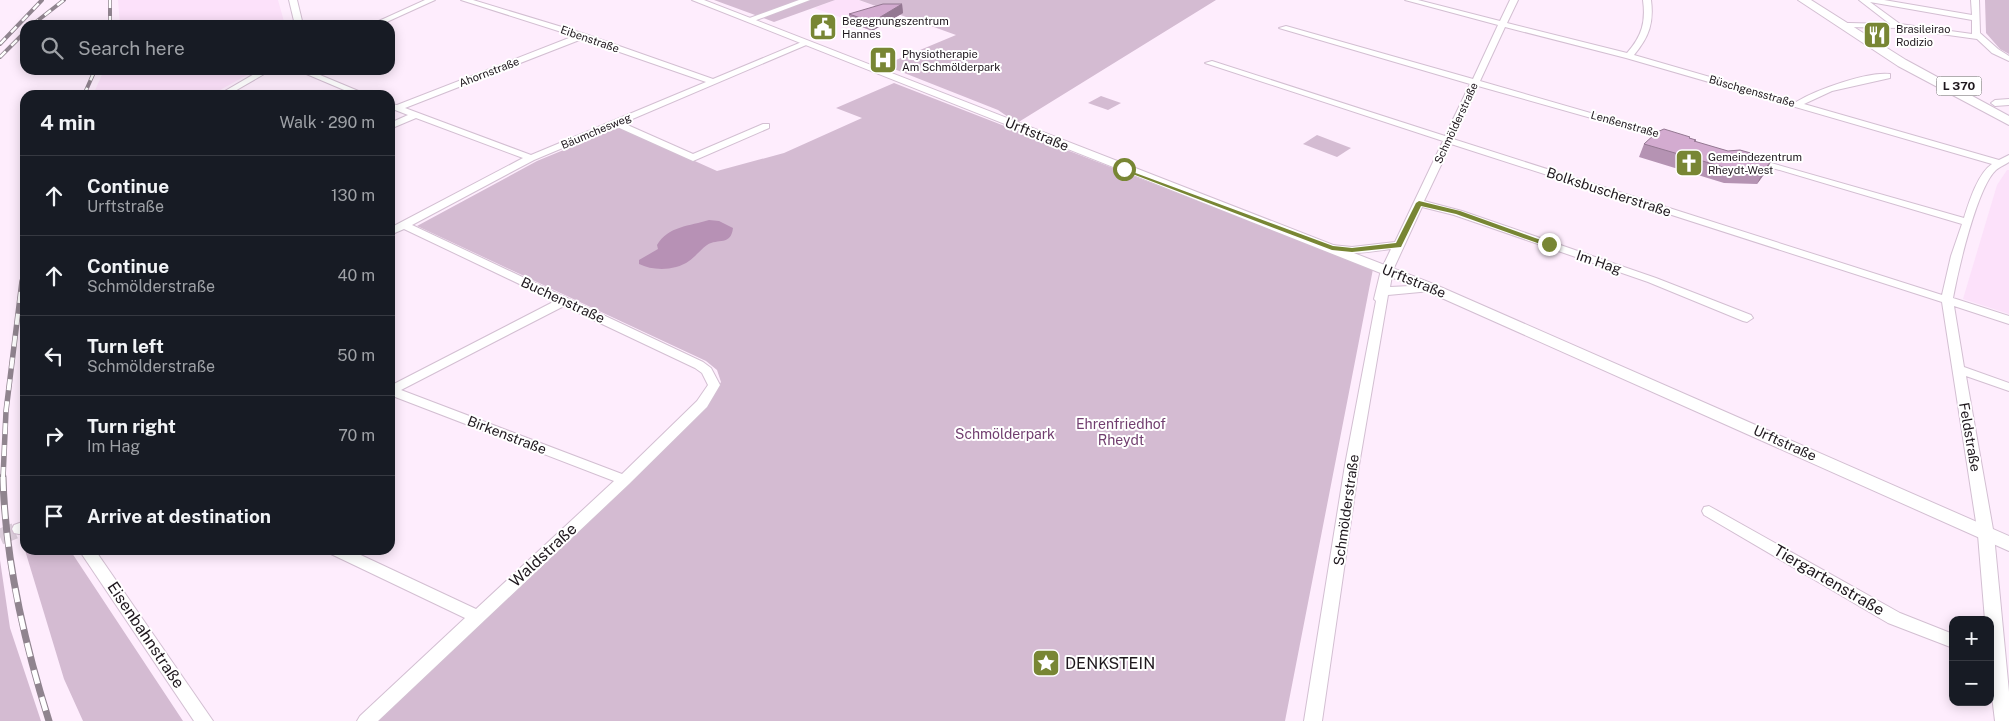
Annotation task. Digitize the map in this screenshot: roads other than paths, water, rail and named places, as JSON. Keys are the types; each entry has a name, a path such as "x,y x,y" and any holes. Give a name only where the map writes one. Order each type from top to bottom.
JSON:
{"main road":[{"name":"L 370","path":"1803,0 1902,63 2006,116"},
{"name":"L 370","path":"1810,0 1895,54 1994,103 2006,116"},
{"path":"2006,116 2009,127"}],"street":[{"path":"293,0 298,20"},
{"path":"385,20 431,0"},
{"name":"Eibenstraße","path":"465,0 582,36 713,82"},
{"name":"Urftstraße","path":"696,0 807,42 1120,168 1332,248 1431,288 2009,544"},
{"path":"748,20 806,0"},
{"name":"Büschgensstraße","path":"1408,0 1629,56 1998,163"},
{"name":"Schmölderstraße","path":"1313,721 1352,465 1380,299 1387,270 1514,0"},
{"path":"1629,56 1642,41 1649,26 1648,0"},
{"path":"1863,0 1898,26"},
{"path":"1871,0 1974,18"},
{"path":"1975,0 1974,30 1995,51 2009,59"},
{"path":"1849,25 1898,26 1979,37"},
{"name":"Lenßenstraße","path":"1283,28 1684,141"},
{"name":"Ahornstraße","path":"395,106 582,36"},
{"name":"Bäumchesweg","path":"395,230 531,158 807,42"},
{"name":"Bolksbuscherstraße","path":"1209,63 2009,320"},
{"path":"231,90 258,75"},
{"path":"314,75 351,90"},
{"path":"1798,105 1810,96 1826,89 1887,76"},
{"path":"1994,103 2009,102"},
{"path":"395,108 531,158"},
{"path":"395,124 415,115"},
{"path":"616,123 693,158 766,126"},
{"name":"Feldstraße","path":"1998,163 2000,157 2009,149"},
{"path":"1740,157 1967,222"},
{"name":"Feldstraße","path":"1991,616 1986,535 1947,300 1956,256 1978,192 1991,169 2009,158"},
{"name":"Im Hag","path":"1419,203 1458,213 1652,280 1747,318"},
{"name":"Buchenstraße","path":"404,225 700,365 707,371 714,385"},
{"path":"1332,248 1352,250 1398,245"},
{"path":"1380,299 1384,291 1431,288"},
{"path":"395,388 564,301"},
{"path":"1957,369 2009,387"},
{"name":"Waldstraße","path":"366,721 624,480 702,404 714,385"},
{"name":"Birkenstraße","path":"395,393 624,480"},
{"name":"Tiergartenstraße","path":"1710,511 1894,618 1949,639"},
{"name":"Eisenbahnstraße","path":"90,555 204,721"},
{"path":"347,555 478,617"},
{"name":"Feldstraße","path":"1994,661 2004,721"}],"tunnel":[{"path":"0,537 19,529"}],"railway":[{"path":"23,20 42,0"},
{"path":"38,20 64,0"},
{"path":"110,0 110,20"},
{"path":"0,44 20,23"},
{"path":"0,57 20,37"},
{"path":"86,90 93,75"},
{"path":"3,477 6,411 20,297"},
{"path":"3,477 8,539 17,600 49,721"}],"place":[{"name":"Begegnungszentrum Hannes","path":"823,27"},
{"name":"Brasileirao Rodizio","path":"1877,35"},
{"name":"Physiotherapie Am Schmölderpark","path":"883,60"},
{"name":"Gemeindezentrum Rheydt-West","path":"1689,163"},
{"name":"DENKSTEIN","path":"1046,663"}],"park label":[{"name":"Ehrenfriedhof Rheydt","path":"1121,432"},
{"name":"Schmölderpark","path":"1005,434"}]}
